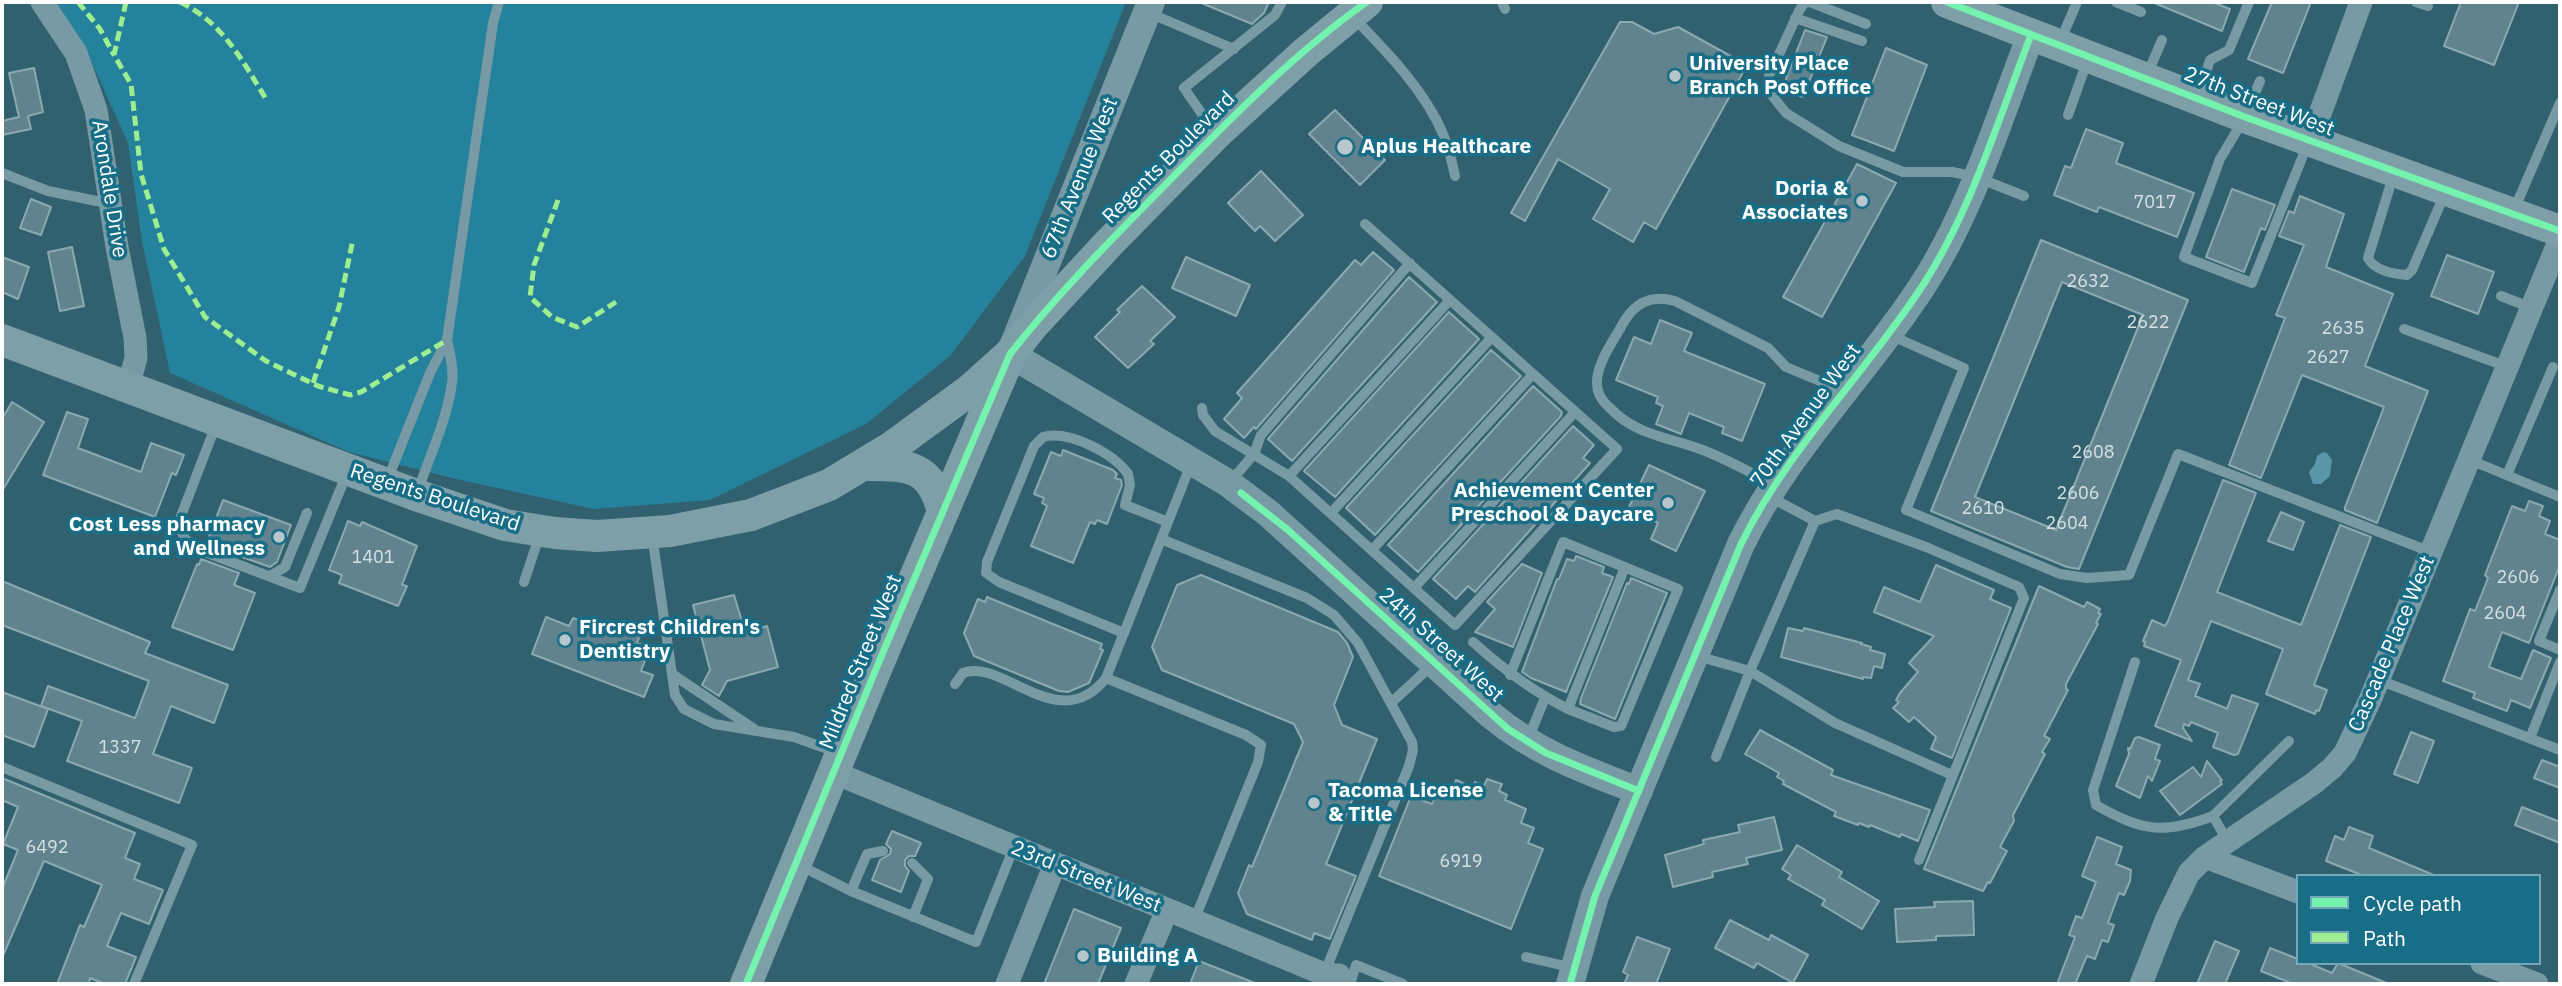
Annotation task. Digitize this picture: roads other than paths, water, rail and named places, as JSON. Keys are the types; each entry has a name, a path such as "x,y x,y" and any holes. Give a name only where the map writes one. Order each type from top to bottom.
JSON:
{"main road":[{"name":"27th Street West","path":"1957,4 1995,16 2045,40 2197,99 2560,231"},
{"name":"Regents Boulevard","path":"2,340 386,484 505,525 597,536 652,532 751,515 829,485 864,465 970,390 1010,354 1032,326 1109,243 1216,134 1359,8"},
{"name":"Mildred Street West","path":"746,984 1010,354"},
{"path":"864,465 902,465 917,470 935,486 943,512"}],"street":[{"name":"Arondale Drive","path":"42,2 67,35 92,91 135,338 136,358 128,387"},
{"path":"2310,141 2361,2"},
{"name":"67th Avenue West","path":"1010,354 1149,7"},
{"name":"70th Avenue West","path":"1572,976 1588,918 1727,574 1771,491 1921,288 1956,226 1976,177 2045,40"},
{"name":"Cascade Place West","path":"2141,984 2178,893 2189,873 2206,857 2314,783 2345,753 2379,680 2532,308 2555,264 2560,239"},
{"name":"24th Street West","path":"1010,354 1228,483 1288,530 1491,715 1527,742 1567,763 1639,791"},
{"name":"23rd Street West","path":"838,764 1014,847 1338,977"},
{"path":"2206,857 2296,891"},
{"path":"1007,984 1055,864"},
{"path":"1136,984 1167,909"},
{"path":"2487,965 2537,984"}],"lane":[{"path":"416,495 453,382 447,340 493,23 499,2"},
{"path":"1216,134 1184,88 1275,15 1282,2"},
{"path":"1866,24 1809,2 1804,4 1771,68 1770,93 1786,113 1839,146 1903,172 1952,172 1976,177 2024,197"},
{"path":"2045,40 2077,2"},
{"path":"2116,2 2141,12"},
{"path":"2197,99 2210,60 2229,50 2249,2"},
{"path":"2416,2 2428,6"},
{"path":"1149,7 1234,49"},
{"path":"1359,8 1396,65 1432,113 1447,143 1455,176"},
{"path":"1795,18 1862,41"},
{"path":"2146,78 2162,40"},
{"path":"2068,115 2089,57"},
{"path":"2260,80 2245,117 2220,159 2184,257 2252,284 2310,141"},
{"path":"2512,214 2560,103"},
{"path":"2394,172 2368,258 2371,264 2393,274 2407,275 2412,270 2446,190"},
{"path":"2,173 48,191 111,204"},
{"path":"1202,408 1203,415 1215,431 1289,476 1455,625 1617,449 1365,224"},
{"path":"1228,483 1254,454 1261,435 1410,263"},
{"path":"2501,296 2532,308"},
{"path":"1815,521 1699,448 1636,429 1605,403 1597,388 1598,371 1631,310 1649,299 1662,298 1675,301 1768,348 1786,367 1844,391"},
{"path":"1289,476 1450,300"},
{"path":"2404,329 2508,368"},
{"path":"1888,334 1964,368 1906,510 2060,574 2087,578 2129,575 2178,454 2431,552"},
{"path":"1331,513 1492,337"},
{"path":"386,484 420,397 447,340"},
{"path":"2507,475 2553,367"},
{"path":"1372,550 1533,374"},
{"path":"1414,588 1575,412"},
{"path":"218,421 181,516 184,538 197,549 300,588 348,470"},
{"path":"1124,633 999,582 986,573 987,562 1030,453 1043,437 1054,435 1069,438 1096,450 1119,464 1129,478 1125,505 1168,522"},
{"path":"2470,460 2560,497"},
{"path":"955,684 963,673 975,670 1048,698 1067,699 1089,692 1106,678 1192,461"},
{"path":"270,576 285,567 307,513"},
{"path":"1716,757 1749,671 1815,521 1837,514 1926,547 2019,587 2024,598 1919,860"},
{"path":"524,582 541,531"},
{"path":"652,532 675,695 684,709 714,724 794,737 838,764"},
{"path":"1161,539 1307,598 1326,609 1358,642 1412,742 1412,755 1338,977"},
{"path":"1473,642 1510,675 1545,698 1614,727 1621,726 1678,589 1563,542 1510,675"},
{"path":"1568,709 1625,567"},
{"path":"2560,590 2539,641 2560,650"},
{"path":"1694,655 1749,671 1835,723 1952,775"},
{"path":"2135,662 2093,790 2096,805 2114,815 2155,830 2187,826 2213,816 2289,741"},
{"path":"2530,738 2560,662"},
{"path":"1391,703 1434,663"},
{"path":"672,674 757,730"},
{"path":"1106,678 1254,738 1262,747 1194,921"},
{"path":"2379,680 2560,750"},
{"path":"1527,742 1545,698"},
{"path":"2,767 192,845 134,984"},
{"path":"2213,816 2228,842"},
{"path":"796,863 851,891 976,942 1014,847"},
{"path":"851,891 867,854 883,851"},
{"path":"912,863 928,879 914,917"},
{"path":"1527,957 1572,976"},
{"path":"1338,977 1356,965 1403,984"}],"place":[{"name":"University Place Branch Post Office","path":"1675,76"},
{"name":"Aplus Healthcare","path":"1345,147"},
{"name":"Doria & Associates","path":"1862,201"},
{"name":"Achievement Center Preschool & Daycare","path":"1668,503"},
{"name":"Cost Less pharmacy and Wellness","path":"279,537"},
{"name":"Fircrest Children's Dentistry","path":"565,640"},
{"name":"Tacoma License & Title","path":"1314,803"},
{"name":"Building A","path":"1083,956"}]}
